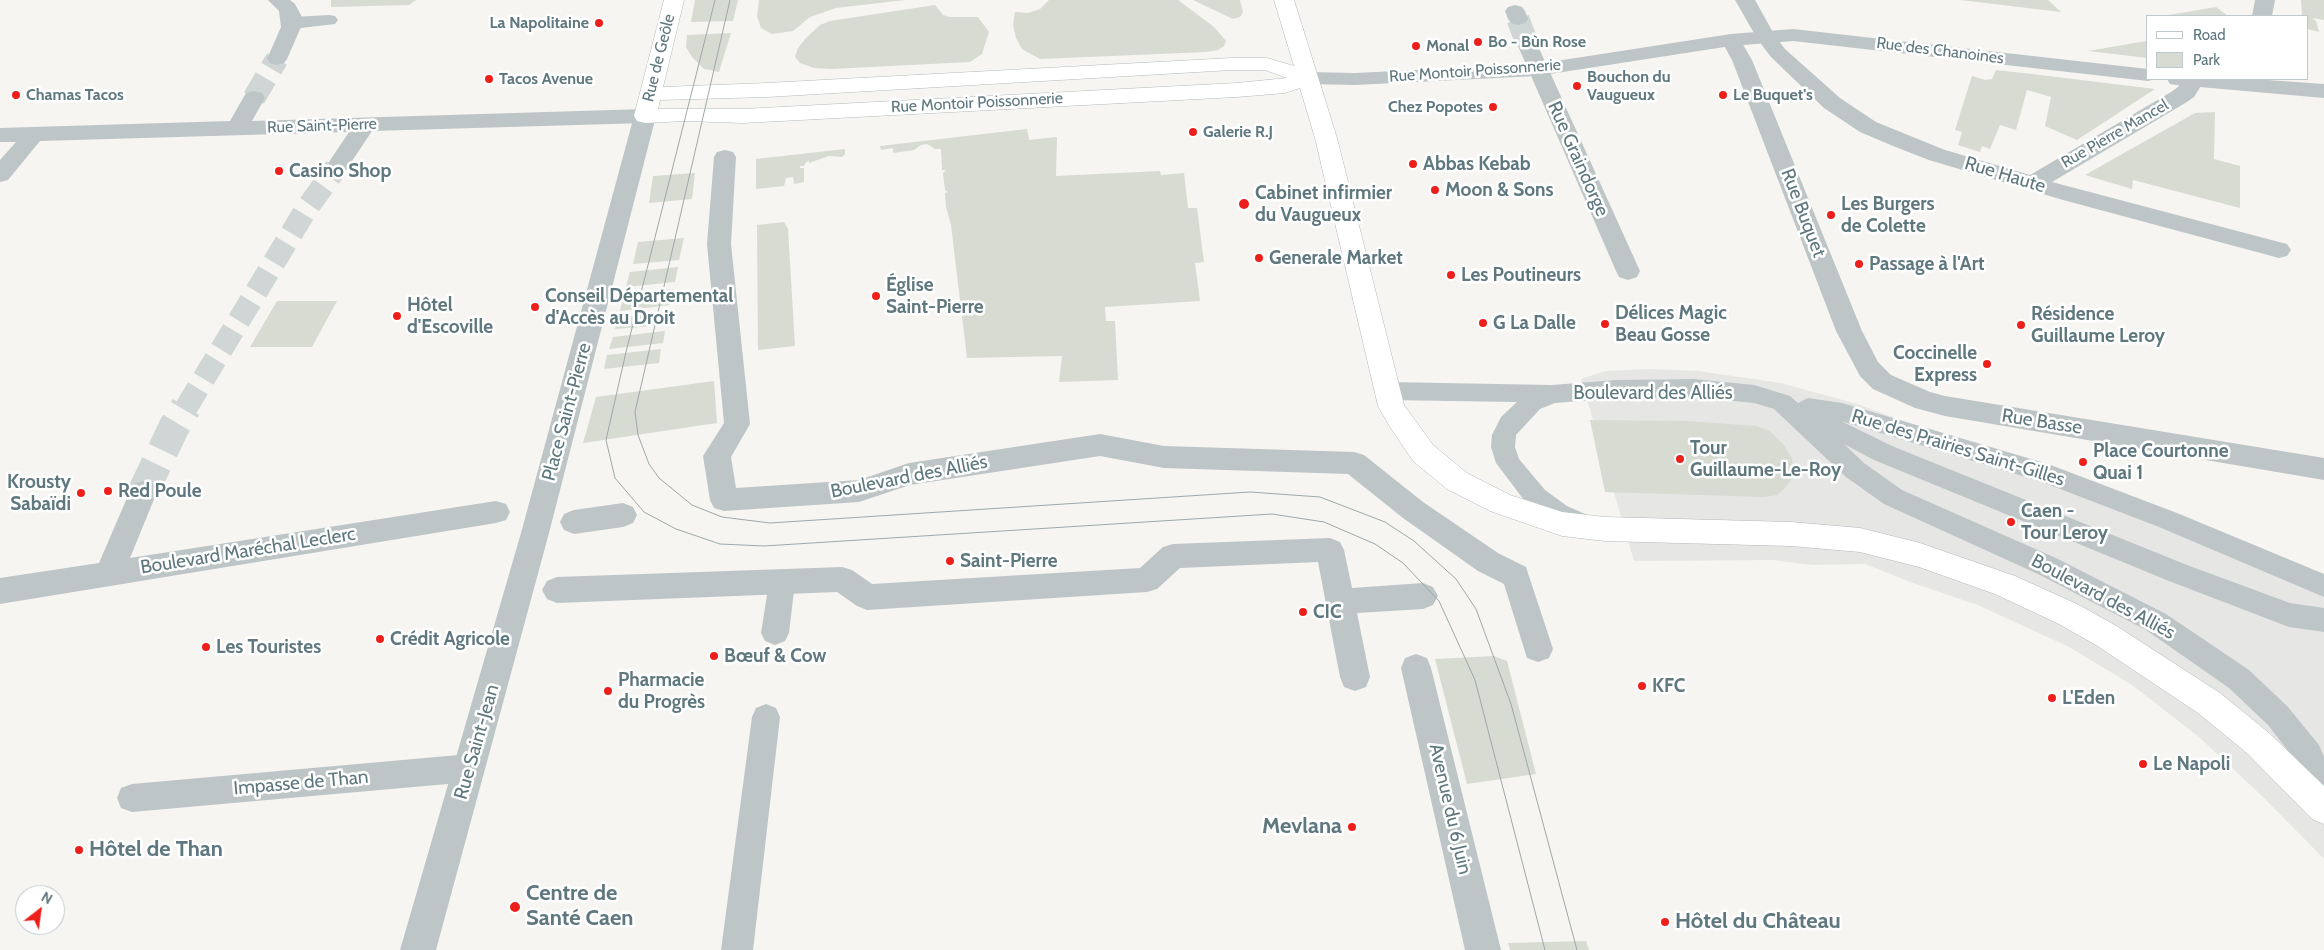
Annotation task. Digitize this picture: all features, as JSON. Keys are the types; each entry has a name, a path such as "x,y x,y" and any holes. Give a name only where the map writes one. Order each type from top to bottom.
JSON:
{"main road":[{"name":"Rue de Geôle","path":"648,105 674,0"},
{"path":"1284,0 1326,138 1387,391"},
{"name":"Rue Montoir Poissonnerie","path":"648,105 686,114 743,116 1238,90 1285,86 1308,78"},
{"name":"Boulevard des Alliés","path":"1387,391 1399,420 1423,453 1457,481 1479,494 1526,514 1562,524 1592,528 1791,534 1860,540 1920,555 2005,585 2068,614 2157,667 2209,703 2258,743 2321,806"}],"street":[{"path":"277,59 292,25 288,8 278,0"},
{"name":"Rue Haute","path":"1745,0 1765,36 1778,53 1832,103 1868,127 1937,155 2279,250"},
{"path":"2262,15 2265,0"},
{"name":"Rue des Chanoines","path":"1731,40 1765,36 1823,37 2146,75"},
{"name":"Rue Montoir Poissonnerie","path":"1308,78 1355,79 1537,70 1731,40"},
{"name":"Rue Buquet","path":"1731,40 1742,60 1849,331 1868,369 1882,382"},
{"name":"Rue Graindorge","path":"1528,46 1537,70 1547,86 1628,271"},
{"path":"2185,80 2261,82 2324,91"},
{"name":"Rue Pierre Mancel","path":"2033,183 2179,97 2186,92 2185,80"},
{"path":"236,129 254,98"},
{"name":"Rue Saint-Pierre","path":"0,135 365,125 648,105"},
{"name":"Place Saint-Pierre","path":"535,533 648,105"},
{"path":"336,168 365,125"},
{"path":"0,175 34,134"},
{"name":"Boulevard des Alliés","path":"725,156 719,244 737,424 717,456 724,500 859,491 909,474 1100,445 1164,457 1354,463 1413,510 1478,568 1516,576 1538,649"},
{"name":"Rue Basse","path":"1882,382 1924,402 2324,469"},
{"path":"110,572 143,492"},
{"name":"Boulevard Maréchal Leclerc","path":"0,591 496,512"},
{"path":"574,522 623,515"},
{"name":"Rue Saint-Jean","path":"418,950 535,533"},
{"path":"557,590 718,572 782,582 842,579 867,597 1146,580 1173,556 1330,550 1356,677"},
{"path":"1341,601 1423,596"},
{"name":"Avenue du 6 Juin","path":"1416,668 1483,950"}],"lane":[{"path":"292,25 329,20"},
{"name":"Boulevard des Alliés","path":"1387,391 1552,394 1616,389 1694,388 1754,394 1782,402 1855,470 1893,497 2049,567 2156,622 2238,679 2278,716 2309,755 2321,806"},
{"name":"Boulevard des Alliés","path":"1552,394 1532,403 1510,424 1504,435 1503,447 1508,463 1520,480 1558,513 1592,528"},
{"path":"1782,402 1883,453 2068,529 2289,615 2324,620"},
{"name":"Rue des Prairies Saint-Gilles","path":"1782,402 1842,412 2048,474 2168,520 2324,586"},
{"path":"775,633 782,582"},
{"path":"737,950 766,717"},
{"name":"Impasse de Than","path":"132,798 470,768"}],"shaded area":[{"path":"1649,369 1698,371 1781,383 1857,404 2324,574 2324,859 2264,798 2199,737 2132,685 2069,647 1980,606 1865,564 1812,565 1773,560 1634,561 1581,379 1606,371"}],"green space":[{"path":"331,0 416,0 409,5 331,7"},
{"path":"695,0 738,0 733,21 691,22"},
{"path":"759,0 905,0 836,8 810,17 793,31 772,34 761,28 757,16"},
{"path":"1049,0 1178,0 1214,27 1226,41 1224,46 1218,50 1206,52 1040,59 1022,49 1016,38 1013,25 1015,12 1028,13 1040,9"},
{"path":"1193,0 1240,0 1243,12 1240,17 1233,19"},
{"path":"1960,0 2048,0 2061,12"},
{"path":"2301,0 2324,0 2324,20 2312,18 2316,21 2319,32 2309,29 2309,15 2302,15"},
{"path":"935,5 943,15 950,17 978,17 989,32 982,54 970,62 831,69 814,68 800,63 795,57 798,48 805,39 820,25 830,21"},
{"path":"2216,7 2227,15 2169,15"},
{"path":"731,33 719,72 704,69 692,57 686,47 687,35"},
{"path":"2146,41 2146,58 2088,51"},
{"path":"1996,70 2155,89 2077,140 2045,126 2051,97 2027,90 2016,130 2000,125 1990,149 1982,146 1980,152 1958,145 1962,132 1955,130 1972,76 1985,80 1992,79"},
{"path":"2215,112 2214,159 2240,166 2240,208 2133,180 2132,189 2085,175 2195,113"},
{"path":"1027,129 1029,140 1057,137 1056,176 1160,171 1161,175 1184,173 1188,208 1197,208 1204,262 1195,263 1200,301 1105,307 1106,321 1115,321 1118,380 1059,382 1062,356 967,358 951,225 946,207 945,193 948,192 945,190 943,173 946,170 942,170 941,149 935,149 927,144 921,145 914,150 893,153 893,148 881,150 880,146"},
{"path":"845,149 845,154 842,157 829,156 809,163 809,161 806,162 804,166 800,166 800,168 804,168 804,182 794,184 793,177 786,178 784,186 756,189 756,159"},
{"path":"695,173 692,199 649,203 653,176"},
{"path":"784,222 788,229 795,346 758,350 757,225"},
{"path":"684,238 679,260 633,264 638,242"},
{"path":"678,267 675,282 626,287 630,272"},
{"path":"673,289 670,305 620,311 624,295"},
{"path":"277,301 337,301 312,347 250,347"},
{"path":"669,312 666,325 615,329 618,318"},
{"path":"665,331 663,343 609,349 613,337"},
{"path":"661,349 659,363 604,369 607,355"},
{"path":"714,381 717,423 583,443 596,397"},
{"path":"1590,420 1687,421 1757,426 1770,431 1783,444 1792,458 1794,476 1777,495 1764,497 1605,492"},
{"path":"1494,656 1507,661 1536,774 1467,784 1435,659"},
{"path":"1586,941 1589,950 1510,950 1508,943"}],"tunnel":[{"path":"1518,19 1528,46"},
{"path":"254,98 277,59"},
{"path":"186,408 305,211 336,168"},
{"path":"143,492 174,427 186,407"}],"tram line":[{"path":"715,0 626,352 606,440 615,478 644,512 676,529 720,544 764,546 1272,514 1324,522 1375,544 1403,563 1439,601 1475,680 1545,950"},
{"path":"730,0 635,412 638,435 649,464 659,478 692,505 722,517 770,523 1250,492 1320,497 1385,522 1414,541 1456,579 1476,609 1511,704 1577,950"}],"place":[{"name":"La Napolitaine","path":"599,23"},
{"name":"Bo - Bùn Rose","path":"1478,42"},
{"name":"Monal","path":"1416,46"},
{"name":"Tacos Avenue","path":"489,79"},
{"name":"Bouchon du Vaugueux","path":"1577,86"},
{"name":"Chamas Tacos","path":"16,95"},
{"name":"Le Buquet's","path":"1723,95"},
{"name":"Chez Popotes","path":"1493,107"},
{"name":"Galerie R.J","path":"1193,132"},
{"name":"Abbas Kebab","path":"1413,164"},
{"name":"Casino Shop","path":"279,171"},
{"name":"Moon & Sons","path":"1435,190"},
{"name":"Cabinet infirmier du Vaugueux","path":"1244,204"},
{"name":"Les Burgers de Colette","path":"1831,215"},
{"name":"Generale Market","path":"1259,258"},
{"name":"Passage à l'Art","path":"1859,264"},
{"name":"Les Poutineurs","path":"1451,275"},
{"name":"Église Saint-Pierre","path":"876,296"},
{"name":"Conseil Départemental d'Accès au Droit","path":"535,307"},
{"name":"Hôtel d'Escoville","path":"397,316"},
{"name":"G La Dalle","path":"1483,323"},
{"name":"Délices Magic Beau Gosse","path":"1605,324"},
{"name":"Résidence Guillaume Leroy","path":"2021,325"},
{"name":"Coccinelle Express","path":"1987,364"},
{"name":"Tour Guillaume-Le-Roy","path":"1680,459"},
{"name":"Place Courtonne Quai 1","path":"2083,462"},
{"name":"Red Poule","path":"108,491"},
{"name":"Krousty Sabaïdi","path":"81,493"},
{"name":"Caen - Tour Leroy","path":"2011,522"},
{"name":"Saint-Pierre","path":"950,561"},
{"name":"CIC","path":"1303,612"},
{"name":"Crédit Agricole","path":"380,639"},
{"name":"Les Touristes","path":"206,647"},
{"name":"Bœuf & Cow","path":"714,656"},
{"name":"KFC","path":"1642,686"},
{"name":"Pharmacie du Progrès","path":"608,691"},
{"name":"L'Eden","path":"2052,698"},
{"name":"Le Napoli","path":"2143,764"},
{"name":"Mevlana","path":"1352,827"},
{"name":"Hôtel de Than","path":"79,850"},
{"name":"Centre de Santé Caen","path":"515,907"},
{"name":"Hôtel du Château","path":"1665,922"}]}
